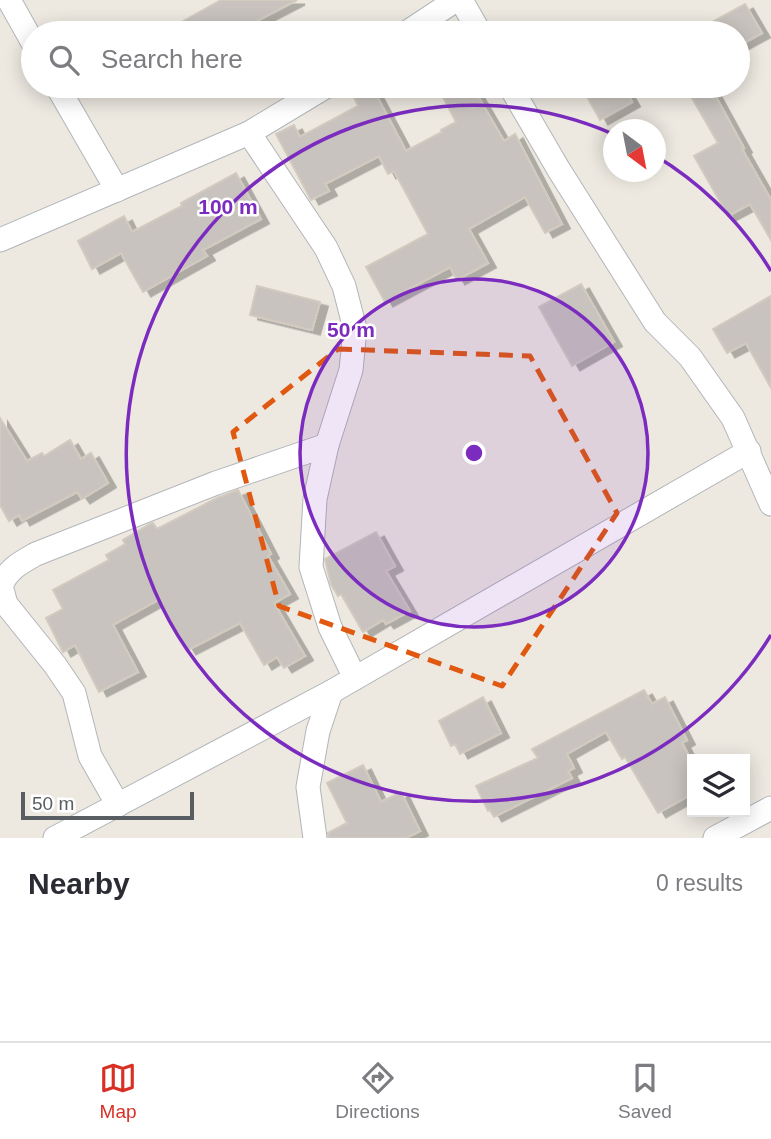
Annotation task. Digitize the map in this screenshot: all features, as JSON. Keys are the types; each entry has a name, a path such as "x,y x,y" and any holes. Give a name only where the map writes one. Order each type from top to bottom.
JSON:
{"street":[{"path":"9,0 21,22"},
{"path":"424,21 456,0"},
{"path":"461,0 473,21"},
{"path":"64,98 117,190"},
{"path":"0,240 249,133 307,98"},
{"path":"517,98 655,322 690,358 733,418 771,504"},
{"path":"249,133 326,248 344,286 355,328 351,370 327,445 314,499 311,567 330,627 355,678"},
{"path":"118,805 90,756 74,693 55,664 6,604 1,586 7,573 36,554 216,483 327,445"},
{"path":"55,838 331,692 749,451"},
{"path":"318,834 308,787 318,731 331,692"},
{"path":"715,838 771,808"}],"highlighted area":[{"path":"338,349 530,356 617,513 502,686 279,606 233,432"}],"building":[{"path":"221,0 297,0 257,21 183,21"},
{"path":"745,4 762,33 750,40 750,21 714,21"},
{"path":"354,98 378,98 406,151 456,122 443,98 479,98 504,141 515,134 562,224 545,233 525,197 469,229 488,263 457,280 450,267 385,302 366,267 428,234 394,171 388,174 379,156 325,184 329,191 311,200 276,134 294,125 300,137 358,106"},
{"path":"588,98 630,98 632,102 600,120"},
{"path":"692,98 717,98 771,200 771,240 750,204 728,216 694,156 718,143"},
{"path":"236,173 261,219 203,250 207,256 143,292 121,253 92,269 78,241 124,216 132,232"},
{"path":"581,284 614,342 572,366 539,307"},
{"path":"257,286 320,302 312,330 250,315"},
{"path":"771,296 771,388 746,343 727,353 713,329"},
{"path":"0,418 27,461 42,453 44,456 70,440 81,459 91,453 108,483 82,499 77,492 22,521 19,515 9,521 0,505"},
{"path":"238,490 271,554 268,556 290,594 274,603 305,656 284,668 277,657 264,665 240,623 188,650 158,600 113,625 138,672 99,692 75,645 63,652 46,618 63,609 53,590 109,560 106,555 125,544 123,540 150,524 153,523 157,529"},
{"path":"376,532 395,566 386,571 410,611 386,624 383,620 363,632 341,594 338,596 331,584 325,559"},
{"path":"644,690 652,704 665,697 687,740 682,743 688,754 687,797 658,813 625,757 622,759 606,732 567,754 574,768 568,771 572,778 494,817 490,810 488,811 476,786 538,758 532,749"},
{"path":"483,697 501,733 460,754 455,744 451,746 439,721"},
{"path":"363,765 381,802 401,792 420,831 406,838 329,838 328,833 347,823 327,783"}]}
